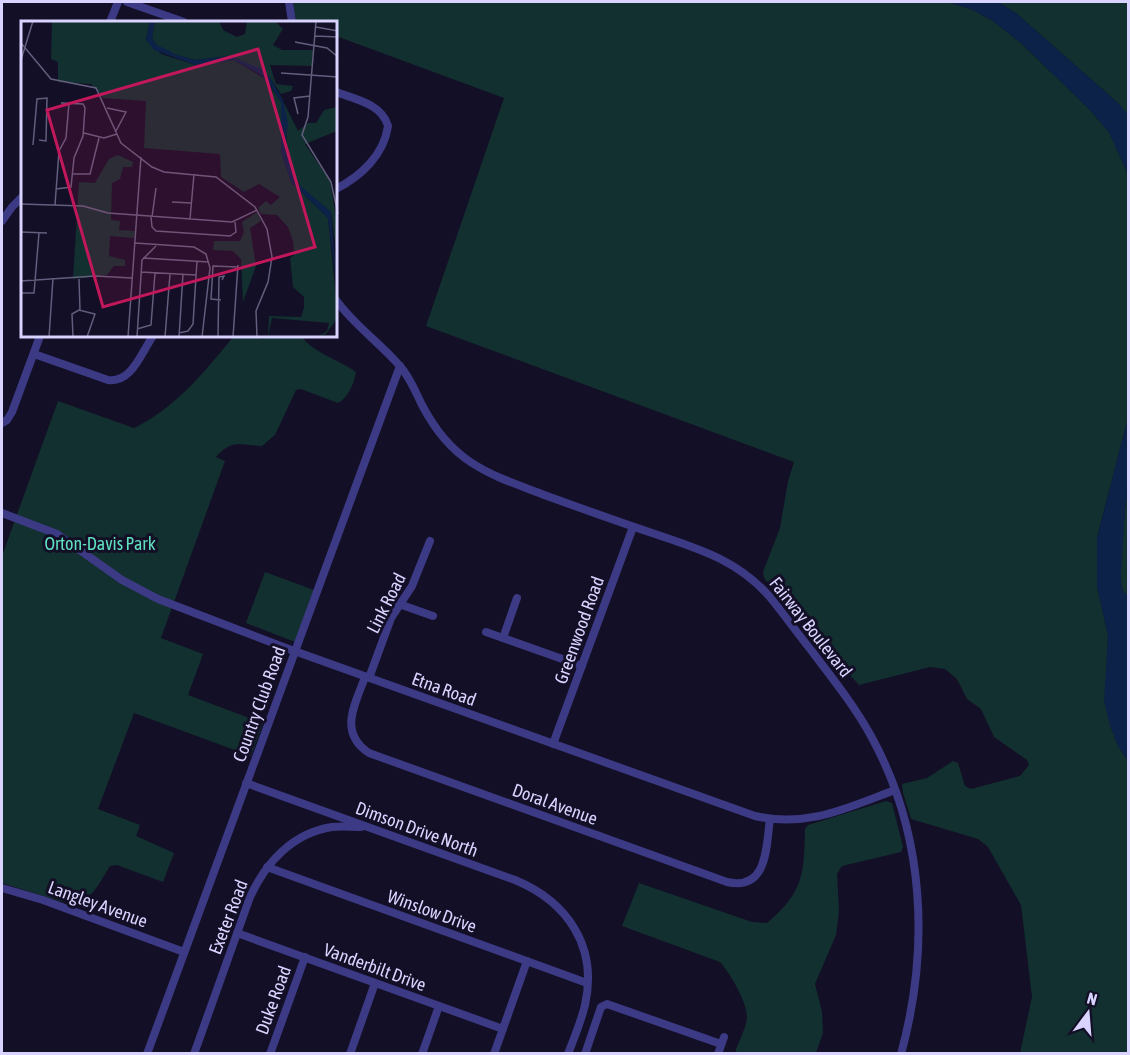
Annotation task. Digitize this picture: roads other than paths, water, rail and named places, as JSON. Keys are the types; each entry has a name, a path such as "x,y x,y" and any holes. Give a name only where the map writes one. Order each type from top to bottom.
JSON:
{"street":[{"path":"110,21 118,2"},
{"path":"127,2 181,21"},
{"path":"289,2 292,21"},
{"path":"338,93 376,109 383,115 388,126 383,145 368,166 338,188"},
{"path":"2,221 21,198"},
{"name":"Fairway Boulevard","path":"338,302 359,328 400,366 408,376 436,428 465,459 487,472 518,485 702,550 743,571 761,587 857,713 882,757 895,790 910,842 918,886 920,914 917,981 902,1053"},
{"path":"2,423 12,412 39,338"},
{"path":"34,354 116,381 124,378 130,371 152,338"},
{"name":"Country Club Road","path":"147,1053 400,366"},
{"name":"Etna Road","path":"2,513 57,534 122,580 158,599 295,651 741,811 770,819 819,818 895,790"},
{"name":"Greenwood Road","path":"554,744 633,527"},
{"name":"Link Road","path":"367,677 391,618 420,570 430,541"},
{"path":"503,638 517,598"},
{"path":"399,604 433,616"},
{"path":"486,632 582,666"},
{"name":"Doral Avenue","path":"367,677 352,714 351,729 357,744 369,753 727,882 745,882 760,871 764,860 770,819"},
{"name":"Dimson Drive North","path":"246,783 531,886 553,902 569,919 580,939 585,958 587,983"},
{"name":"Exeter Road","path":"194,1053 250,897 258,879 267,867 284,849 310,834 333,827 368,827"},
{"name":"Winslow Drive","path":"267,867 587,983"},
{"name":"Langley Avenue","path":"2,888 54,904 184,952"},
{"name":"Vanderbilt Drive","path":"237,933 503,1029"},
{"name":"Duke Road","path":"270,1053 305,957"},
{"path":"494,1053 527,961"},
{"path":"350,1053 375,983"},
{"path":"568,1053 583,1012 587,983"},
{"path":"585,1053 601,1007 607,1004 723,1041 718,1053"},
{"path":"422,1053 439,1006"}],"water":[{"path":"948,2 998,2 1017,14 1118,103 1128,115 1128,174 1109,132 1090,110 1021,43 993,21 973,10"},
{"path":"1128,418 1128,484 1121,577 1122,589 1128,597 1128,761 1118,746 1104,701 1108,635 1097,586 1097,538"}],"park label":[{"name":"Orton-Davis Park","path":"100,543"}]}
